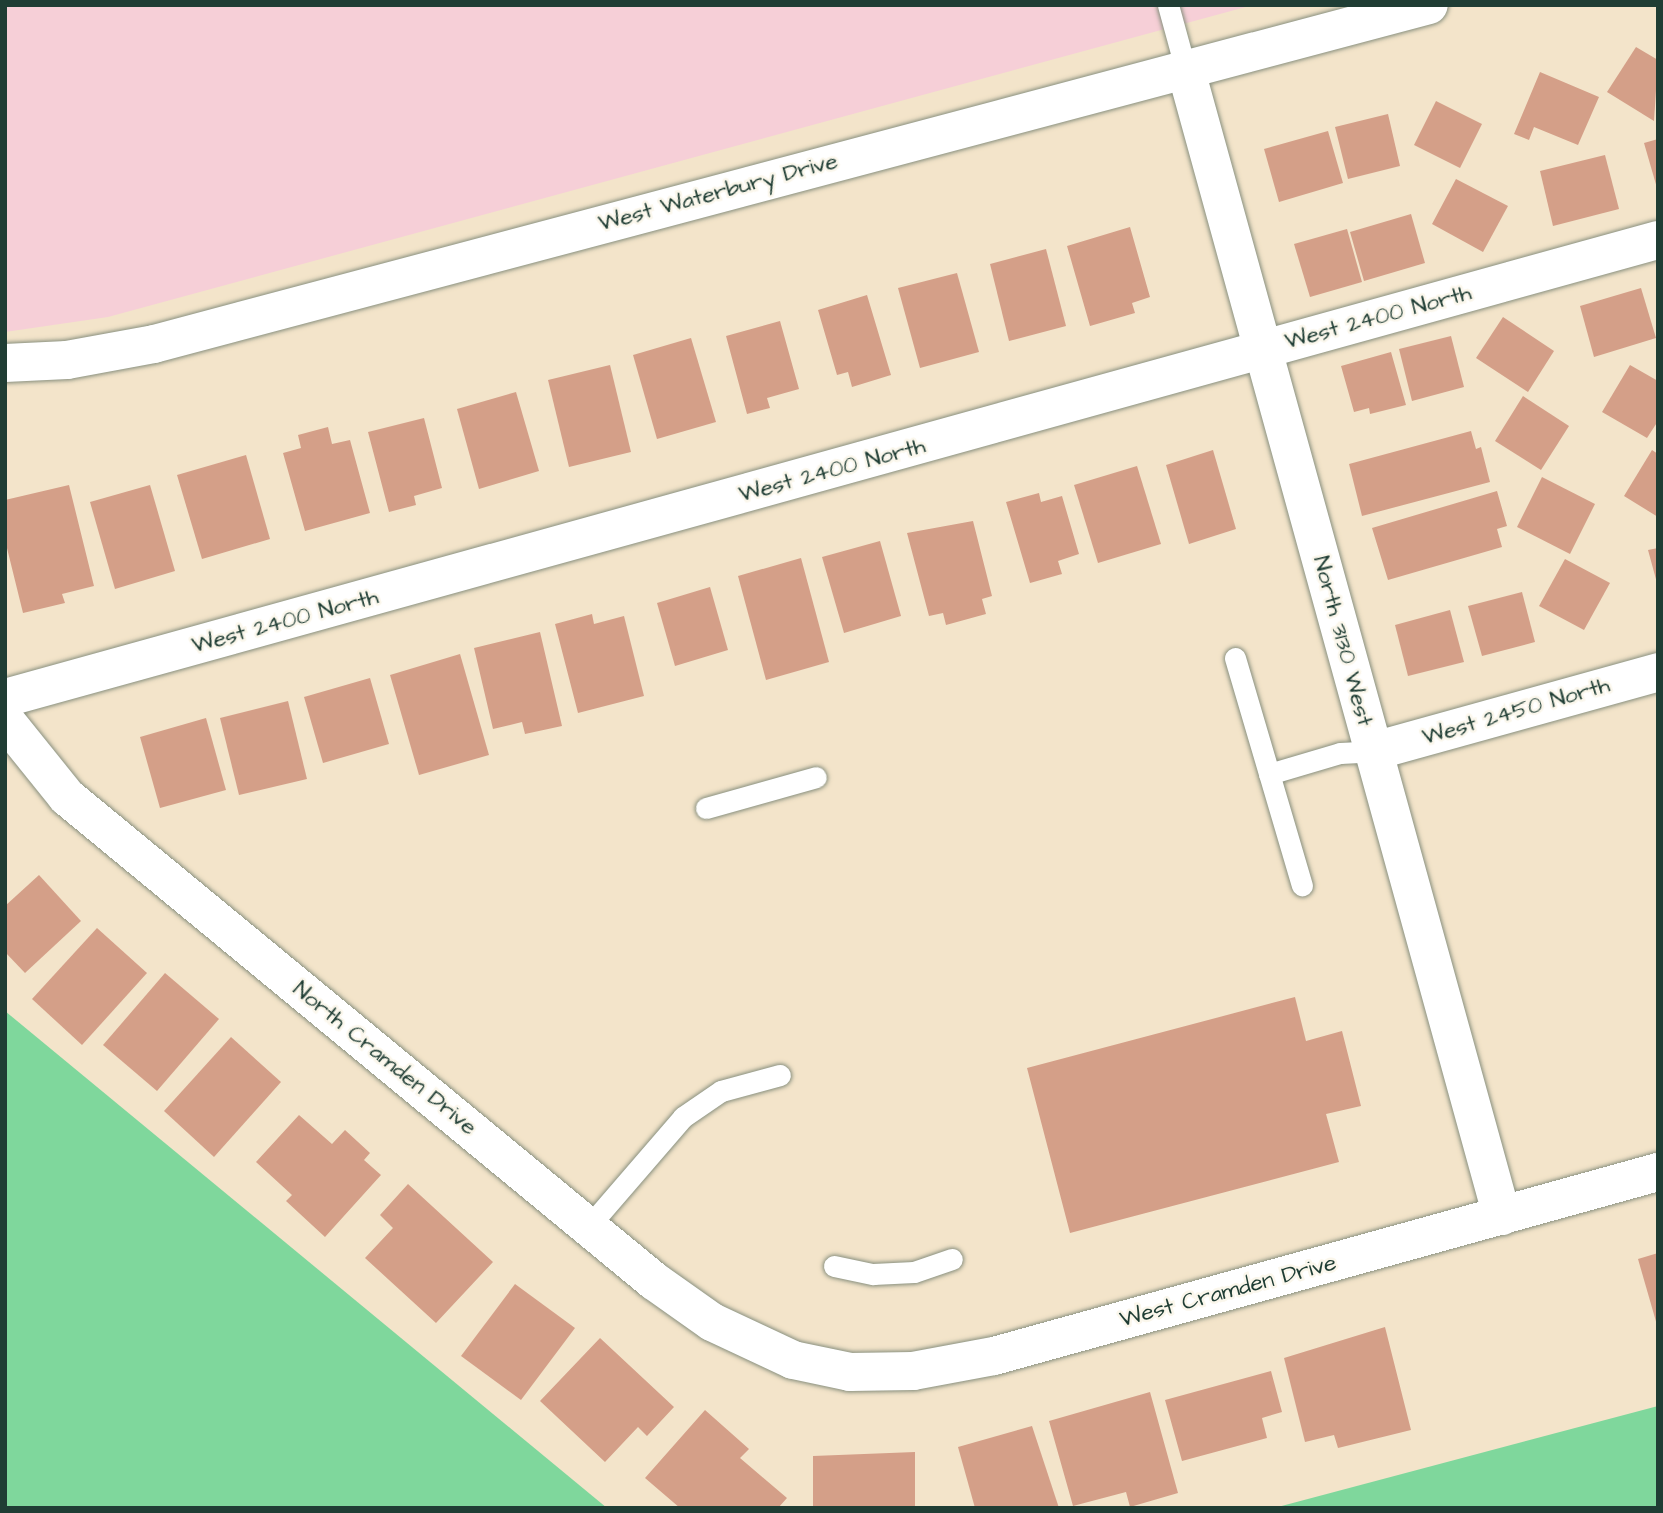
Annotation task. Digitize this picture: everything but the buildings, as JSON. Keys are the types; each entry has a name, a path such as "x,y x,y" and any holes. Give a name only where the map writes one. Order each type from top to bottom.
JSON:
{"street":[{"name":"West Waterbury Drive","path":"5,363 67,360 154,344 1185,67 1429,5"},
{"name":"North 3130 West","path":"1185,67 1502,1216"},
{"name":"West 2400 North","path":"5,698 1658,240"},
{"name":"West 2450 North","path":"1374,751 1658,672"},
{"name":"North Cramden Drive","path":"5,720 67,797 589,1226 712,1322 793,1360"},
{"name":"West Cramden Drive","path":"793,1360 850,1372 913,1371 995,1356 1658,1172"}],"lane":[{"path":"1168,5 1185,67"},
{"path":"1235,658 1302,885"},
{"path":"1269,774 1340,753 1374,751"},
{"path":"706,808 816,777"},
{"path":"589,1226 683,1117 721,1091 780,1074"},
{"path":"834,1266 873,1274 914,1272 952,1259"}],"shaded area":[{"path":"5,5 1253,5 108,317 5,332"}],"green space":[{"path":"5,1011 607,1508 5,1508"},
{"path":"1658,1406 1658,1508 1274,1508"}]}
